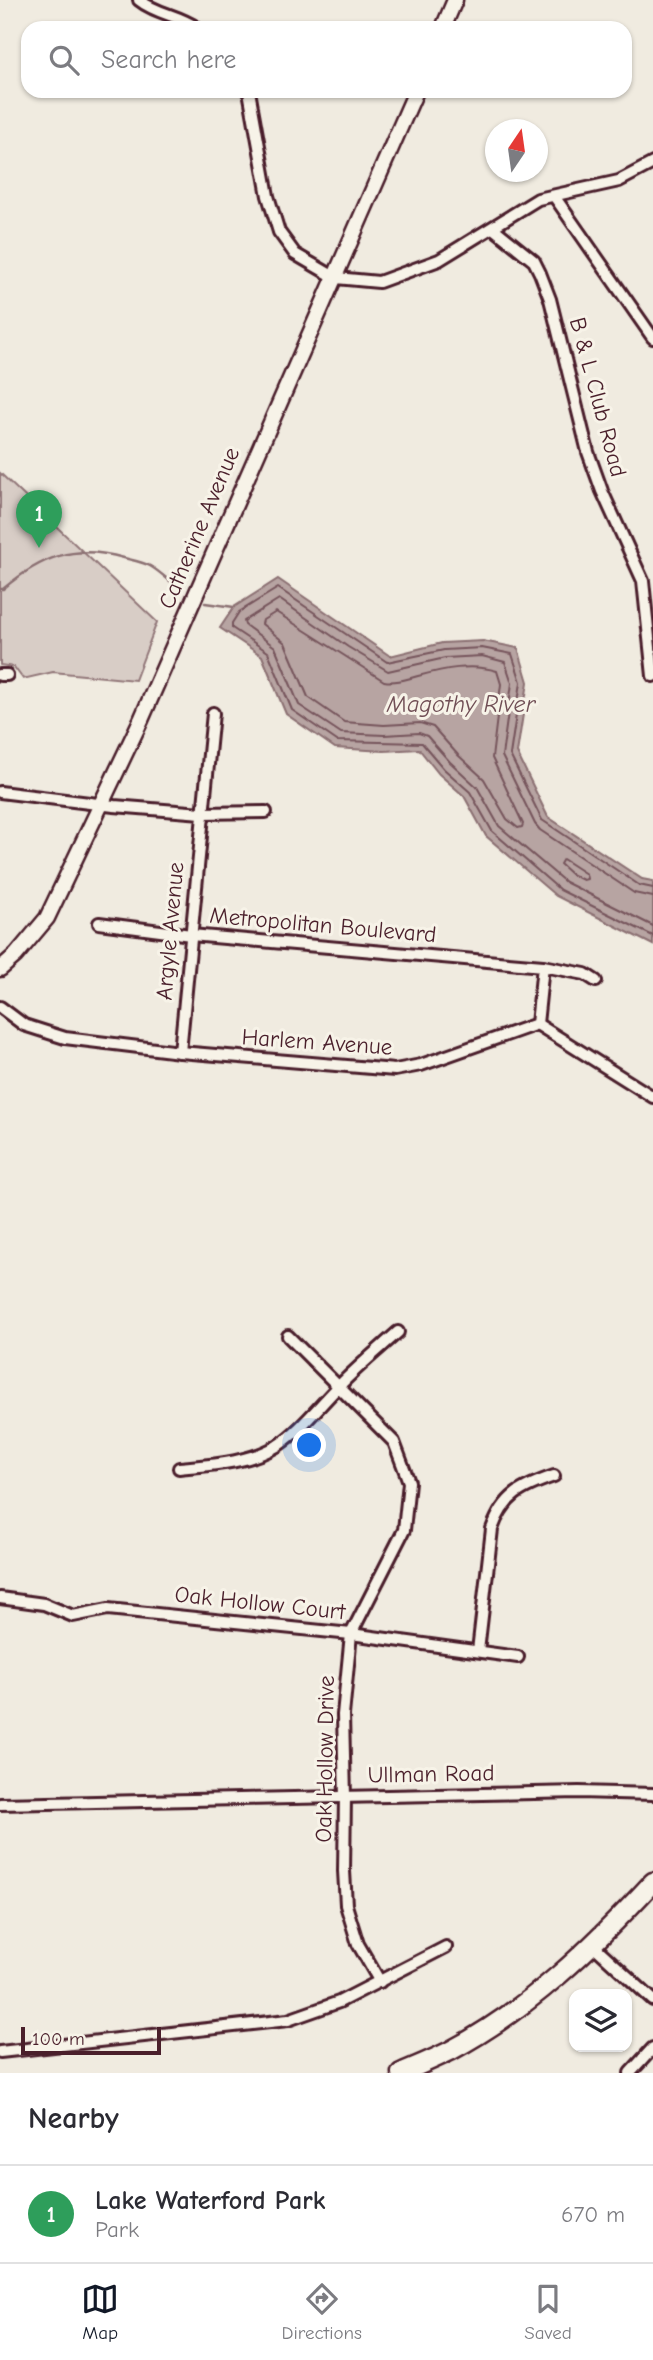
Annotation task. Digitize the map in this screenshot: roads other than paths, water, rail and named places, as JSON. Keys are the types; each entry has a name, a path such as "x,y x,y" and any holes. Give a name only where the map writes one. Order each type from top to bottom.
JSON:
{"main road":[{"path":"401,2073 450,2051 514,2011 593,1945 653,1882"}],"street":[{"path":"139,0 149,8 185,21"},
{"path":"446,21 455,0"},
{"path":"250,98 268,196 279,232 295,254 336,278 379,282 439,260 538,199 619,181 653,163"},
{"name":"Catherine Avenue","path":"0,969 16,955 47,918 141,720 413,98"},
{"path":"554,196 653,338"},
{"name":"B & L Club Road","path":"493,228 534,261 550,299 589,452 602,492 642,581 653,676"},
{"name":"Argyle Avenue","path":"180,1052 213,713"},
{"path":"0,792 202,813 266,812"},
{"name":"Metropolitan Boulevard","path":"100,923 191,934 543,966 585,974 597,981"},
{"path":"543,966 537,1024 653,1097"},
{"name":"Harlem Avenue","path":"0,1007 24,1025 65,1038 180,1052 395,1070 421,1065 537,1024"},
{"path":"178,1468 241,1459 276,1447 398,1332"},
{"name":"Oak Hollow Drive","path":"289,1336 394,1441 409,1482 404,1530 351,1633 343,1715 346,1905 358,1944 380,1982"},
{"path":"478,1651 492,1529 497,1515 510,1497 524,1486 554,1476"},
{"name":"Oak Hollow Court","path":"0,1598 44,1604 73,1616 108,1609 351,1633 518,1657"},
{"name":"Ullman Road","path":"0,1804 579,1792 653,1794"},
{"path":"593,1945 653,2000"},
{"path":"0,2052 288,2020 339,2002 446,1947"},
{"path":"629,2073 653,2048"}],"water":[{"name":"Magothy River","path":"278,579 390,656 442,643 483,641 518,648 528,682 517,753 548,817 642,879 653,881 653,945 556,896 486,836 464,796 439,774 419,749 384,751 335,748 286,714 262,656 220,628 234,607"}],"waterway":[{"name":"Magothy River","path":"0,589 45,561 89,552 144,563 176,586"},
{"name":"Magothy River","path":"205,603 234,607"}],"place":[{"name":"Lake Waterford Park","path":"39,548"}]}
